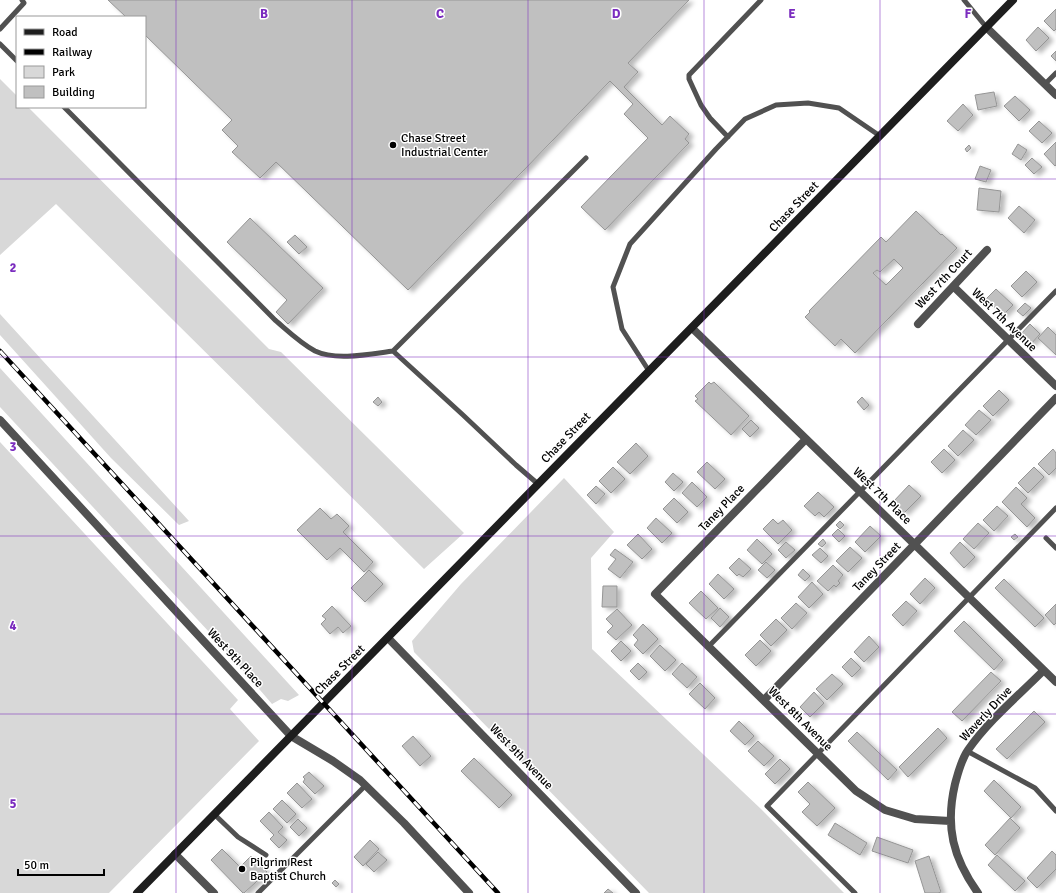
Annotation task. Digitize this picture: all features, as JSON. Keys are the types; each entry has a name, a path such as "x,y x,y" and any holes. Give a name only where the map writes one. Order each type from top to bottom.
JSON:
{"street":[{"name":"Chase Street","path":"137,893 1013,0"},
{"path":"986,28 1056,95"},
{"name":"West 7th Court","path":"918,324 987,250"},
{"name":"West 7th Avenue","path":"954,287 1056,386"},
{"name":"West 7th Place","path":"692,328 1056,682"},
{"name":"Taney Street","path":"764,700 1056,398"},
{"name":"West 9th Place","path":"0,420 291,736 350,772 366,785 404,823 469,893"},
{"name":"Taney Place","path":"655,594 806,439"},
{"name":"West 8th Avenue","path":"655,594 856,791 885,810 915,819 950,821"},
{"name":"West 9th Avenue","path":"388,638 636,893"},
{"name":"Waverly Drive","path":"978,893 968,879 956,852 950,821 952,795 958,770 967,751 988,726 1043,671"},
{"path":"175,854 214,893"}],"lane":[{"path":"728,137 710,118 704,109 689,79 689,75 761,0"},
{"path":"964,0 986,28"},
{"path":"0,28 24,1"},
{"path":"0,44 16,60"},
{"path":"1045,84 1056,73"},
{"path":"649,371 622,329 614,287 630,244 745,119 776,105 808,103 839,108 880,136"},
{"path":"65,108 275,320 293,336 316,351 333,356 360,355 393,351 586,158"},
{"path":"709,646 1056,291"},
{"path":"393,351 538,484"},
{"path":"855,893 767,806 1056,508"},
{"path":"1046,538 1056,548"},
{"path":"967,751 1035,788 1056,811"},
{"path":"258,893 366,785"},
{"path":"214,814 238,837 266,855"}],"green space":[{"path":"0,79 16,95 16,108 29,108 269,349 281,352 464,533 424,569 56,204 0,255"},
{"path":"0,314 189,521 179,525 111,458 0,335"},
{"path":"0,368 299,695 288,701 281,699 272,704 223,647 0,407"},
{"path":"0,442 238,700 230,709 259,741 109,893 0,893"},
{"path":"564,478 614,532 591,558 592,649 761,809 844,893 649,893 414,652 412,641 461,584"}],"building":[{"name":"Chase Street Industrial Center","path":"108,0 689,0 628,63 638,72 624,87 662,125 670,116 689,134 685,139 689,143 605,230 581,207 648,138 624,114 633,104 610,81 408,290 276,162 260,178 232,152 238,146 222,130 232,120 146,36 146,16 125,16"},
{"path":"1056,9 1056,29 1054,31 1044,21"},
{"path":"1038,27 1049,38 1036,51 1026,40"},
{"path":"1056,51 1056,61 1051,56"},
{"path":"994,92 997,106 978,110 975,95"},
{"path":"1015,96 1030,110 1019,121 1004,106"},
{"path":"963,104 973,115 958,131 947,121"},
{"path":"1039,121 1052,133 1042,143 1029,131"},
{"path":"1056,142 1056,165 1055,166 1044,154"},
{"path":"1018,144 1027,150 1021,160 1012,154"},
{"path":"969,145 971,148 967,152 965,149"},
{"path":"1032,158 1042,167 1034,174 1025,165"},
{"path":"980,166 991,170 986,182 975,179"},
{"path":"979,188 1001,191 999,212 977,210"},
{"path":"1019,206 1035,220 1024,233 1008,218"},
{"path":"916,211 957,248 855,353 841,339 835,346 805,317 810,312 809,311 881,237 886,242","holes":["894,259 903,268 886,285 873,273 877,270 880,272"]},
{"path":"250,218 323,288 288,324 276,312 287,300 227,242"},
{"path":"295,235 307,247 299,254 287,242"},
{"path":"1026,271 1037,282 1022,297 1011,286"},
{"path":"996,289 1013,305 1003,315 986,299"},
{"path":"1025,303 1031,308 1023,316 1017,311"},
{"path":"1030,324 1040,334 1031,344 1021,334"},
{"path":"1048,327 1056,335 1056,355 1038,338"},
{"path":"709,382 711,384 714,382 749,416 731,435 695,401 698,399 695,396"},
{"path":"999,390 1009,400 993,416 983,406"},
{"path":"378,397 382,402 378,406 373,402"},
{"path":"862,397 869,405 864,410 857,402"},
{"path":"979,410 991,420 976,435 965,425"},
{"path":"751,420 759,428 750,437 742,429"},
{"path":"963,430 974,440 958,456 948,446"},
{"path":"636,443 648,456 630,474 617,462"},
{"path":"944,449 955,460 942,473 931,462"},
{"path":"1053,449 1056,453 1056,468 1049,475 1038,464"},
{"path":"707,462 725,479 715,489 697,472"},
{"path":"613,467 625,479 611,493 599,481"},
{"path":"1034,467 1044,477 1028,493 1018,483"},
{"path":"673,473 683,482 674,491 665,482"},
{"path":"692,482 707,497 697,507 682,493"},
{"path":"909,485 921,496 904,513 893,502"},
{"path":"596,486 605,494 596,504 587,495"},
{"path":"1016,487 1027,498 1021,504 1035,518 1027,527 1002,502"},
{"path":"818,492 834,507 824,517 819,512 815,516 804,506"},
{"path":"674,498 688,512 677,523 663,509"},
{"path":"997,506 1008,516 994,531 983,520"},
{"path":"320,508 331,519 337,514 349,526 343,532 373,562 364,572 340,548 327,560 297,530"},
{"path":"656,518 672,533 662,543 647,528"},
{"path":"773,519 778,524 783,520 792,530 778,544 763,529"},
{"path":"840,521 844,525 840,529 836,525"},
{"path":"978,523 989,533 974,549 963,539"},
{"path":"870,526 881,536 865,552 855,542"},
{"path":"838,529 845,536 839,542 832,535"},
{"path":"638,534 652,549 642,559 627,545"},
{"path":"1015,534 1018,537 1014,540 1011,537"},
{"path":"757,539 772,554 762,564 747,550"},
{"path":"823,539 826,543 822,547 818,544"},
{"path":"786,542 795,550 786,558 778,550"},
{"path":"960,542 975,557 964,568 950,553"},
{"path":"850,547 862,558 848,572 836,561"},
{"path":"820,548 828,556 821,563 812,555"},
{"path":"615,549 633,562 620,578 608,569 616,559 610,555"},
{"path":"739,558 751,569 743,577 739,574 737,576 729,568"},
{"path":"766,562 775,570 767,578 758,570"},
{"path":"833,565 843,575 838,581 840,583 836,587 834,585 828,591 817,581"},
{"path":"803,569 810,576 805,581 798,575"},
{"path":"369,570 383,584 365,602 351,588"},
{"path":"718,574 734,589 724,599 709,584"},
{"path":"925,578 935,588 920,604 910,594"},
{"path":"1004,579 1044,618 1035,627 995,588"},
{"path":"812,582 823,594 809,608 798,597"},
{"path":"603,586 617,586 617,607 602,607"},
{"path":"701,591 718,608 706,619 689,603"},
{"path":"906,601 917,611 903,626 892,615"},
{"path":"796,603 807,613 792,629 781,618"},
{"path":"1056,604 1056,623 1054,625 1045,615"},
{"path":"332,606 351,626 343,633 338,627 330,634 321,624 326,619 322,616"},
{"path":"720,608 729,617 720,627 711,618"},
{"path":"617,609 632,625 616,640 607,632 613,626 606,619"},
{"path":"776,619 787,630 771,646 760,635"},
{"path":"964,621 1003,660 994,670 954,631"},
{"path":"643,624 658,639 643,654 634,645 638,640 633,635"},
{"path":"869,636 879,647 864,662 854,652"},
{"path":"760,640 771,651 756,666 745,655"},
{"path":"621,641 631,651 621,661 611,651"},
{"path":"660,645 676,660 665,671 650,656"},
{"path":"851,658 861,668 852,677 842,667"},
{"path":"638,663 647,672 639,680 630,671"},
{"path":"682,663 697,677 687,688 672,674"},
{"path":"991,672 1001,681 962,721 952,712"},
{"path":"832,674 843,684 827,700 816,689"},
{"path":"700,683 715,698 705,709 689,694"},
{"path":"814,692 824,703 810,717 800,707"},
{"path":"1034,711 1045,722 1007,759 996,749"},
{"path":"739,721 754,736 745,745 730,731"},
{"path":"938,728 947,738 908,777 899,767"},
{"path":"857,732 897,770 888,780 848,741"},
{"path":"413,736 431,756 420,766 402,746"},
{"path":"758,741 774,756 764,766 748,751"},
{"path":"474,758 512,795 499,808 461,771"},
{"path":"780,759 790,769 775,784 765,774"},
{"path":"309,772 324,786 315,794 303,782 305,779 303,777"},
{"path":"994,780 1021,807 1011,818 984,791"},
{"path":"808,782 835,808 817,826 802,812 810,804 798,792"},
{"path":"297,783 312,799 302,808 287,793"},
{"path":"282,800 296,814 287,823 273,809"},
{"path":"269,812 283,827 278,832 287,840 279,848 270,839 274,835 260,821"},
{"path":"1010,818 1020,828 995,855 985,845"},
{"path":"298,819 307,828 299,836 290,827"},
{"path":"835,823 867,843 860,855 828,835"},
{"path":"877,837 913,850 908,863 872,851"},
{"path":"370,840 379,849 363,866 354,857"},
{"name":"Pilgrim Rest Baptist Church","path":"222,849 240,867 251,856 267,872 243,893 211,860"},
{"path":"1052,851 1056,855 1056,869 1037,888 1027,878"},
{"path":"378,852 387,860 374,872 366,864"},
{"path":"997,855 1025,881 1015,891 988,865"},
{"path":"929,856 941,892 938,893 925,893 915,861"},
{"path":"335,880 339,884 336,887 332,883"},
{"path":"608,889 613,893 604,893"}],"railway":[{"path":"0,351 498,893"}],"place":[{"name":"Chase Street Industrial Center","path":"393,145"},
{"name":"Pilgrim Rest Baptist Church","path":"242,869"}]}
